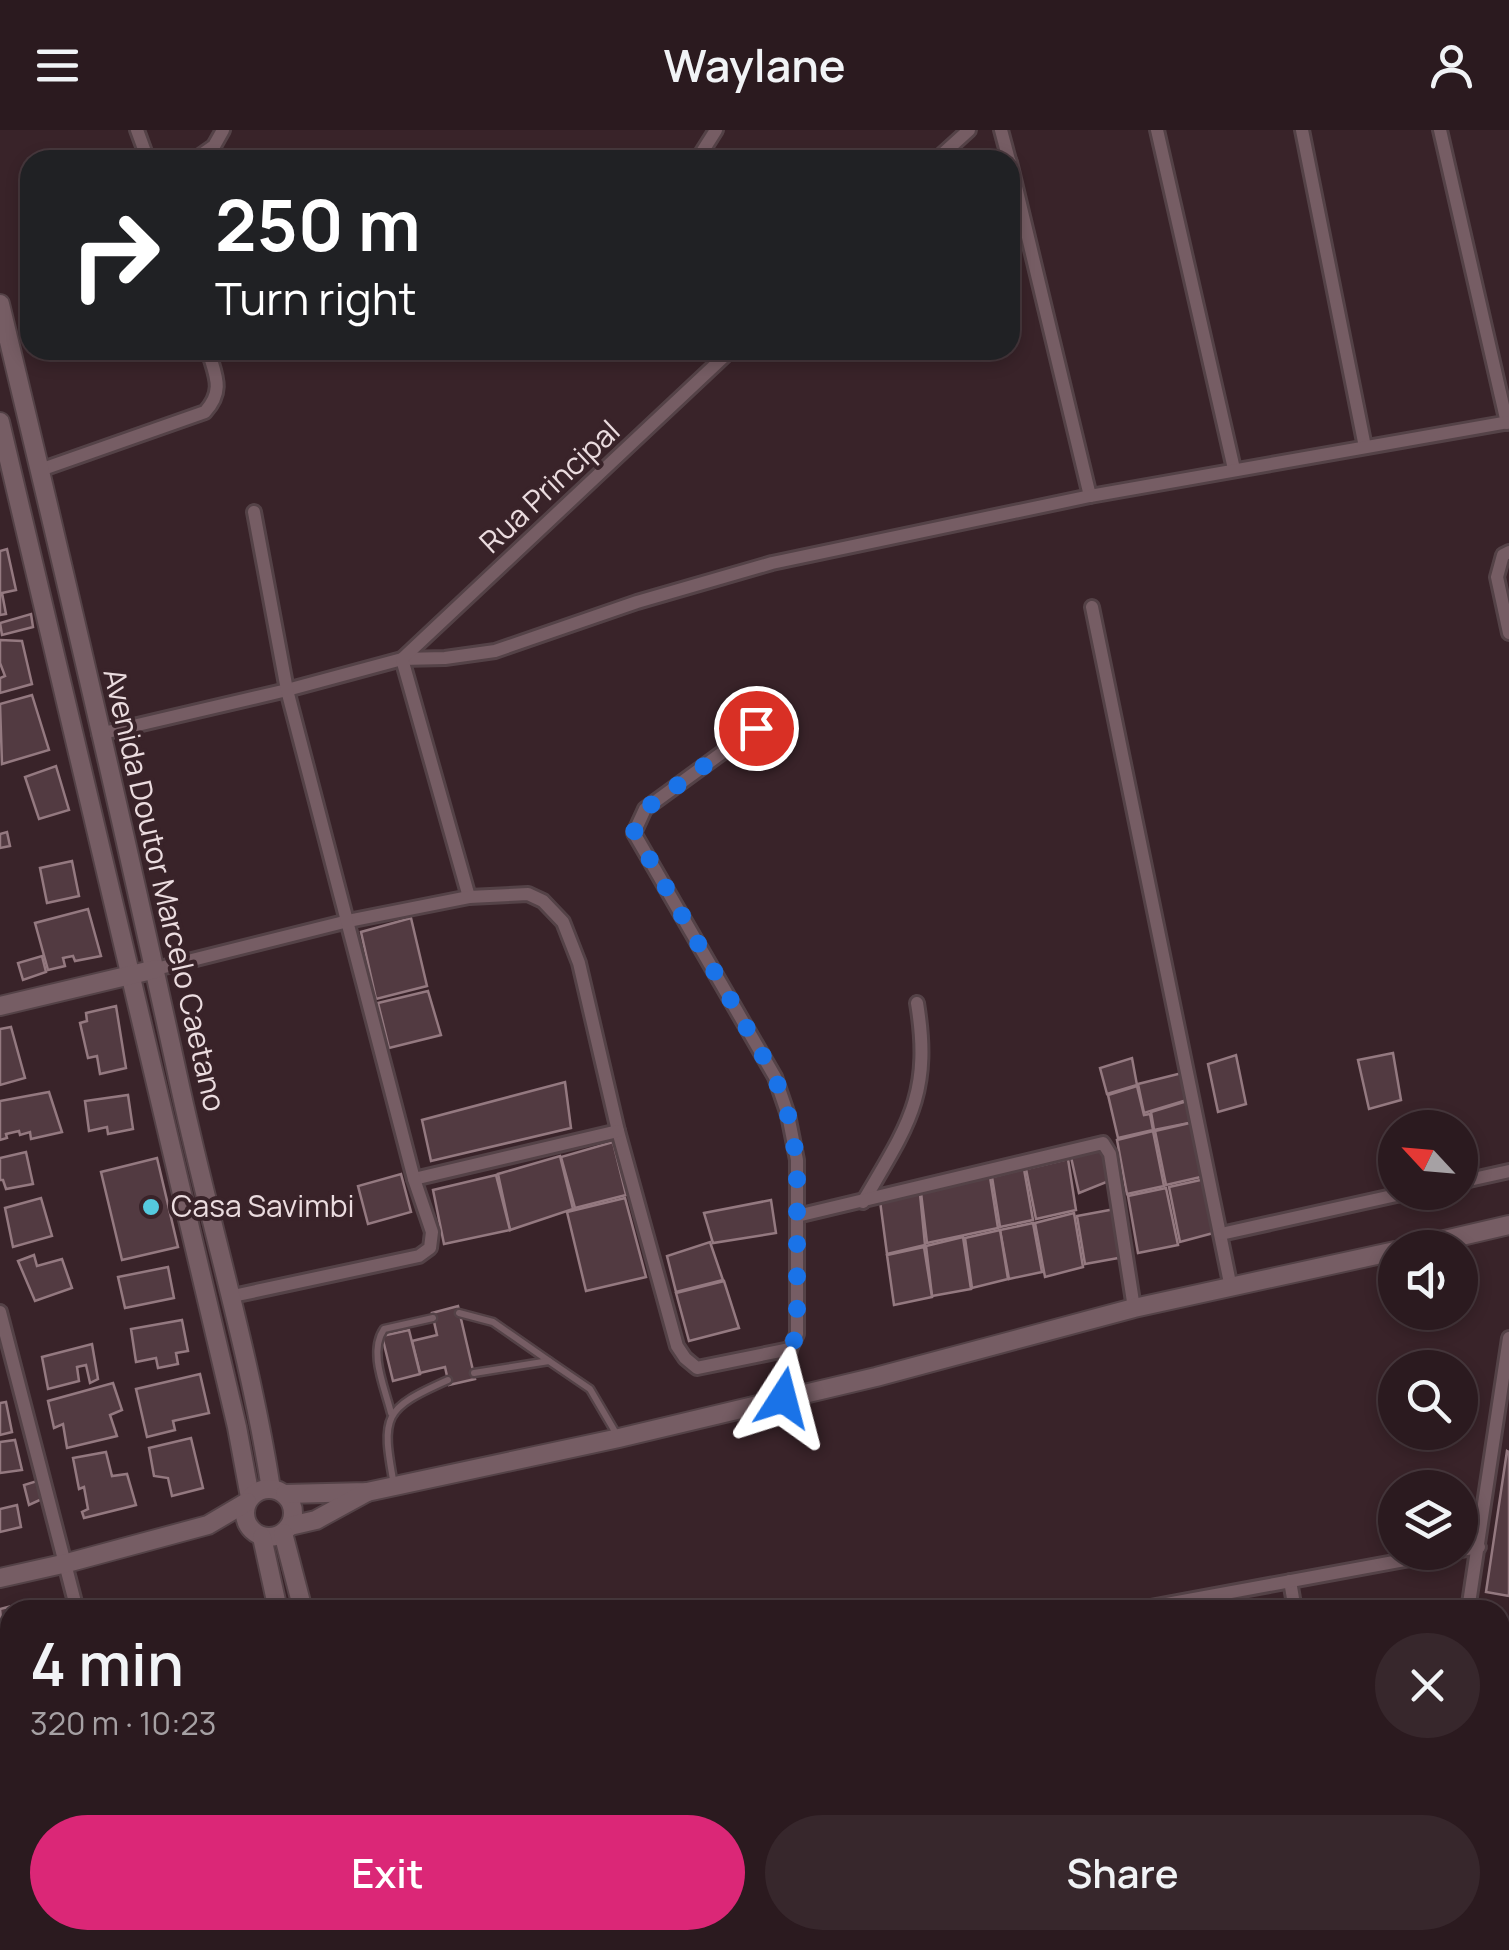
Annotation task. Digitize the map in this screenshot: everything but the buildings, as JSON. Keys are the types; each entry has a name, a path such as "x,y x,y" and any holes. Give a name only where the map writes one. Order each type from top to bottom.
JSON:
{"street":[{"path":"208,150 223,130"},
{"path":"947,150 969,130"},
{"path":"1157,130 1234,468"},
{"path":"1302,130 1365,447"},
{"path":"99,734 287,690 402,658 445,658 495,651 637,602 772,563 1234,468 1508,422 1440,130"},
{"path":"1020,203 1090,496"},
{"name":"Avenida Doutor Marcelo Caetano","path":"0,304 182,1096 278,1491 293,1509 286,1530 301,1600"},
{"path":"40,470 206,412 216,400 218,387 211,360"},
{"name":"Rua Principal","path":"402,658 720,360"},
{"name":"Avenida Doutor Marcelo Caetano","path":"0,422 4,455 237,1427 248,1500 245,1520 259,1536 275,1600"},
{"path":"233,1296 419,1256 430,1248 432,1232 414,1179 287,690 254,512"},
{"path":"1509,552 1504,555 1497,577 1509,634"},
{"path":"1092,608 1231,1288"},
{"path":"402,658 468,897"},
{"path":"756,728 645,809 634,832 775,1077 788,1115 797,1160 797,1334 790,1349 783,1398"},
{"path":"0,1006 348,921 468,897 528,894 543,902 563,922 580,963 618,1131 677,1346 697,1368 790,1349"},
{"path":"863,1202 907,1126 922,1078 924,1045 917,1003"},
{"path":"414,1179 618,1131"},
{"path":"797,1216 1103,1143 1110,1154 1134,1308"},
{"path":"1478,1178 1509,1171"},
{"path":"1221,1234 1378,1199"},
{"path":"1478,1232 1509,1225"},
{"path":"0,1578 208,1525 258,1491 367,1492 619,1438 1134,1308 1378,1255"},
{"path":"0,1312 75,1600"},
{"path":"1470,1600 1509,1338"},
{"path":"208,1525 259,1536 316,1520 367,1492"},
{"path":"1188,1600 1378,1565"},
{"path":"1290,1581 1293,1600"}],"lane":[{"path":"460,1313 493,1322 590,1389 619,1438"},
{"path":"394,1486 386,1442 391,1413 376,1354 377,1339 384,1329 433,1318"},
{"path":"474,1373 549,1361"},
{"path":"391,1413 409,1398 448,1380"}],"place":[{"name":"Casa Savimbi","path":"151,1207"}],"route":[{"path":"756,728 645,809 634,832 775,1077 788,1115 797,1160 797,1334 790,1349 783,1398"}]}
